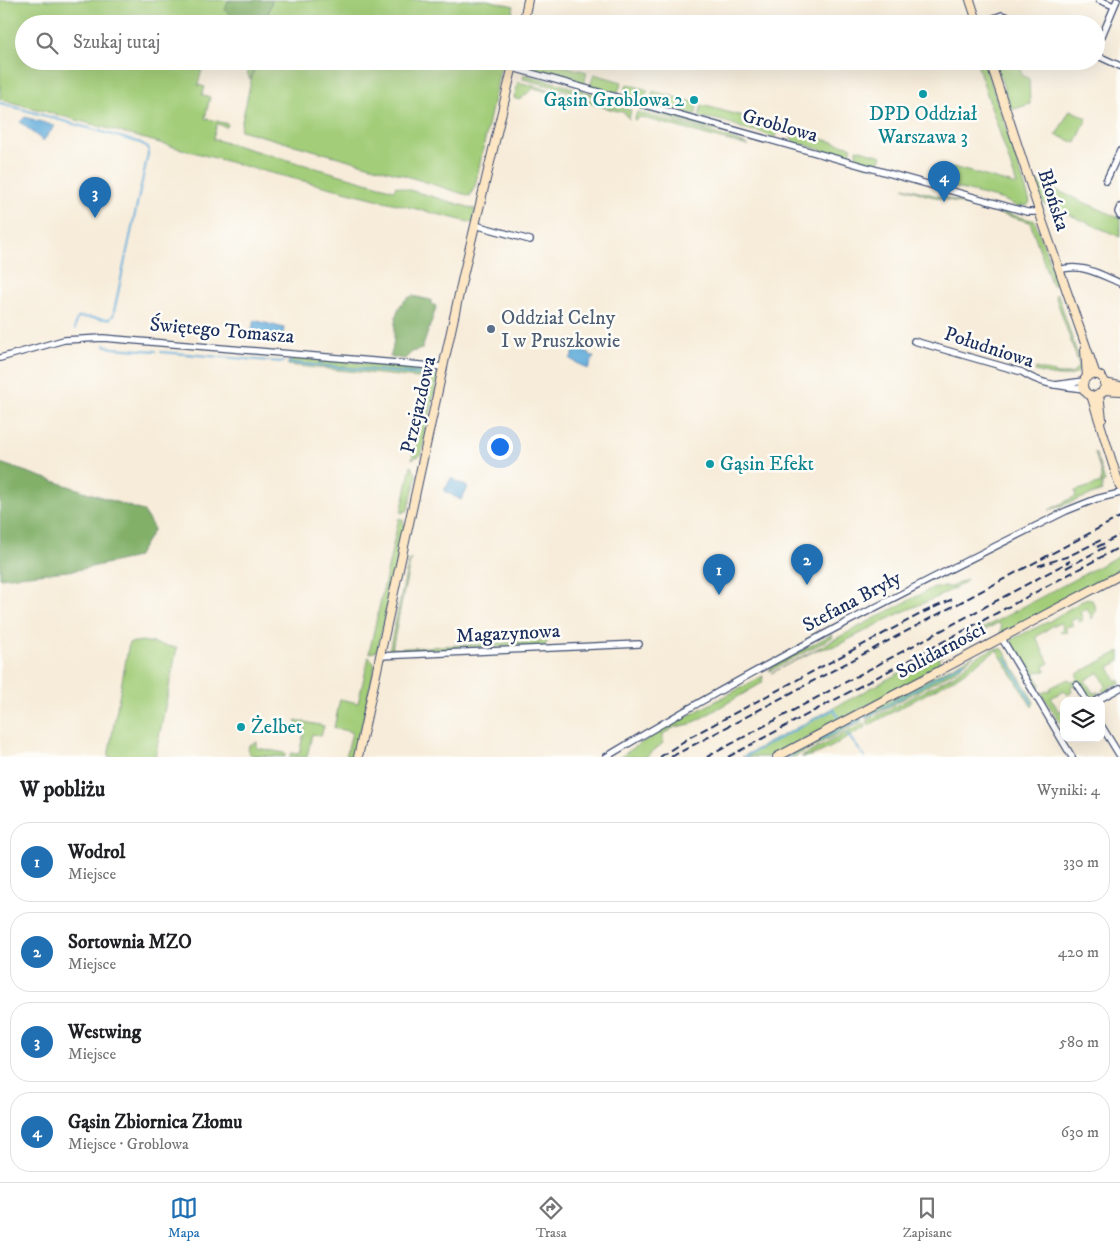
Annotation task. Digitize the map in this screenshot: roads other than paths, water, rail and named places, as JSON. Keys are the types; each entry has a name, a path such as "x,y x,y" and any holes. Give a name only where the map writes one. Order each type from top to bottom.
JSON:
{"street":[{"path":"525,15 528,0"},
{"path":"970,0 975,15"},
{"path":"1099,0 1114,6"},
{"path":"1105,28 1117,0"},
{"path":"1105,59 1120,66"},
{"name":"Przejazdowa","path":"358,757 475,225 512,70"},
{"name":"Groblowa","path":"534,70 1017,210 1031,213 1039,212"},
{"name":"Błońska","path":"993,70 1058,270 1096,375"},
{"path":"1106,181 1120,151"},
{"path":"1120,207 1118,212 1120,216"},
{"path":"475,225 530,240"},
{"path":"1058,270 1070,266 1081,267 1120,283"},
{"name":"Świętego Tomasza","path":"0,358 64,340 103,338 444,367"},
{"name":"Południowa","path":"914,341 1022,372 1032,379 1055,385 1085,382"},
{"name":"Błońska","path":"1085,382 1086,349"},
{"path":"1120,391 1099,391 1085,382 1096,375 1101,377 1099,391 1101,426 1120,487"},
{"path":"1099,391 1120,386"},
{"name":"Stefana Bryły","path":"606,757 662,724 882,604 1066,510 1120,493"},
{"name":"Solidarności","path":"777,757 1120,575"},
{"path":"1001,638 1072,757"},
{"name":"Magazynowa","path":"380,656 639,644"},
{"path":"1077,685 1084,697"},
{"path":"1102,697 1116,688"},
{"path":"1105,732 1120,756"}],"water":[{"path":"25,117 55,126 43,141 20,122"},
{"path":"254,320 284,328 282,341 250,337"},
{"path":"577,347 594,357 588,369 570,359"},
{"path":"451,478 468,487 461,500 444,491"}],"waterway":[{"path":"0,103 141,143 149,149 113,316 109,319 79,317 76,321 75,329"},
{"path":"105,345 112,348 156,351"},
{"path":"161,352 283,362"},
{"path":"288,363 426,375"},
{"path":"1005,657 1032,703"},
{"path":"866,717 964,662"},
{"path":"744,757 834,709 838,717"},
{"path":"786,757 861,719"},
{"path":"847,734 865,757"}],"railway":[{"path":"671,757 1120,517"},
{"path":"1097,547 1120,535"},
{"path":"1038,566 1069,556 1101,540"},
{"path":"1066,568 1105,547"},
{"path":"728,757 1120,547"},
{"path":"707,757 1070,561"},
{"path":"660,757 692,736 924,612 953,599"}],"place":[{"name":"DPD Oddział Warszawa 3","path":"923,94"},
{"name":"Gąsin Groblowa 2","path":"694,100"},
{"name":"Gąsin Zbiornica Złomu","path":"944,202"},
{"name":"Westwing","path":"95,218"},
{"name":"Oddział Celny I w Pruszkowie","path":"491,329"},
{"name":"Gąsin Efekt","path":"710,464"},
{"name":"Sortownia MZO","path":"807,585"},
{"name":"Wodrol","path":"719,595"},
{"name":"Żelbet","path":"241,727"}]}
